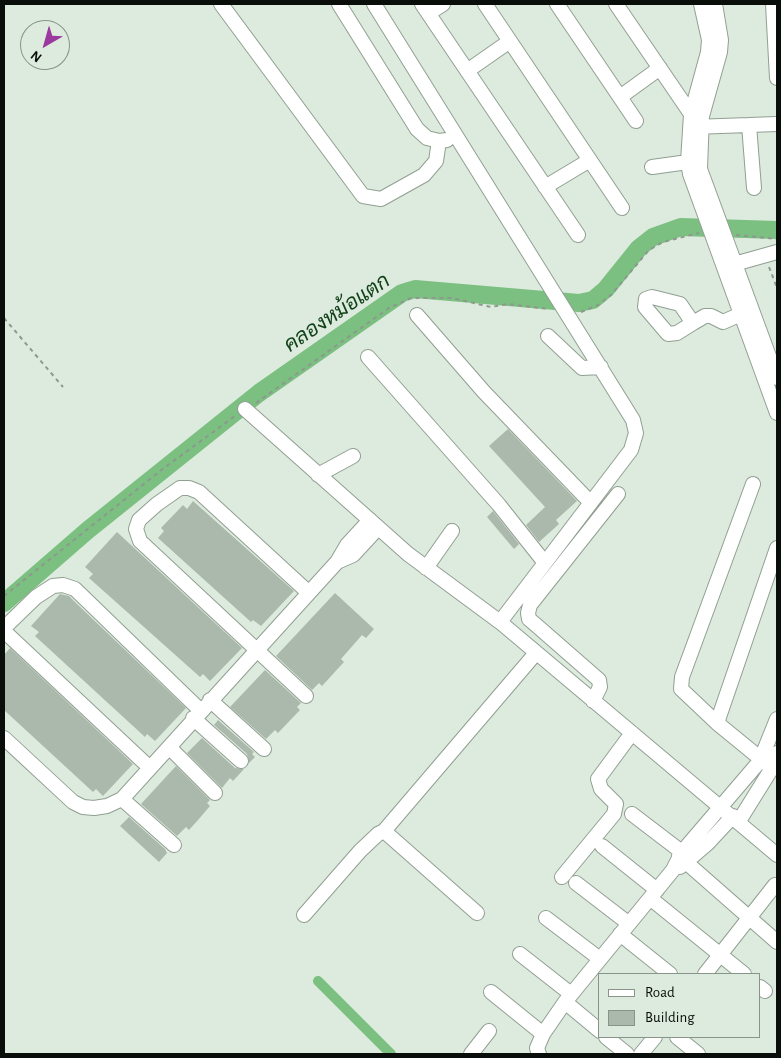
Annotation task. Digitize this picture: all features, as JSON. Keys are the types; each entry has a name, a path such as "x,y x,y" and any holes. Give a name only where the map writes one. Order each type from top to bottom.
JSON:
{"street":[{"path":"220,4 363,196 381,199 424,175 436,161 439,141"},
{"path":"340,4 418,129 426,138 439,141 458,137"},
{"path":"374,4 552,288 576,319 601,367 633,420 636,433 631,450 500,622"},
{"path":"443,4 425,8 578,235"},
{"path":"485,4 622,208"},
{"path":"557,4 636,122"},
{"path":"616,4 694,122 707,207"},
{"path":"701,4 708,33 708,52 688,162 721,239 774,384 777,412"},
{"path":"694,122 702,116 720,52 721,40 715,4"},
{"path":"773,4 777,78"},
{"path":"468,71 510,41"},
{"path":"620,97 660,68"},
{"path":"694,122 749,125 777,124"},
{"path":"749,125 754,188"},
{"path":"546,187 590,160"},
{"path":"652,167 688,162"},
{"path":"730,265 771,254"},
{"path":"730,265 741,314 774,384"},
{"path":"693,323 705,316 711,316 723,322 741,314"},
{"path":"417,315 484,392 590,502"},
{"path":"548,336 582,368 601,367"},
{"path":"368,357 499,505 545,563"},
{"path":"245,409 426,568 500,622 777,855"},
{"path":"318,475 353,456"},
{"path":"753,484 681,684 685,695 766,765"},
{"path":"306,696 258,649 140,541 136,529 140,520 157,504 180,488 189,488 199,492 309,593"},
{"path":"593,700 600,687 599,680 529,619 528,613 530,605 618,494"},
{"path":"4,738 78,805 83,807 101,807 122,799 337,562 353,556 374,524"},
{"path":"426,568 452,531"},
{"path":"717,724 771,584 777,548"},
{"path":"150,768 4,629 36,597 52,586 63,585 75,589 241,761"},
{"path":"304,916 360,851 378,834 384,831 536,652"},
{"path":"210,700 264,749"},
{"path":"684,858 736,819 766,765 777,718"},
{"path":"562,877 614,814 616,804 601,789 598,779 632,733"},
{"path":"169,747 215,793"},
{"path":"539,1054 537,1048 543,1034 568,998 598,967 624,928 684,858 722,807 777,752"},
{"path":"122,799 174,845"},
{"path":"632,814 777,942"},
{"path":"384,831 477,913"},
{"path":"602,846 720,955 743,973"},
{"path":"576,883 669,973"},
{"path":"706,973 774,884"},
{"path":"546,918 598,967"},
{"path":"520,954 568,998 598,1029"},
{"path":"491,992 543,1034"},
{"path":"471,1054 489,1031"},
{"path":"607,1038 627,1054"},
{"path":"641,1054 654,1038"},
{"path":"678,1038 698,1054"}],"path":[{"path":"576,319 611,295 649,250 664,242 681,236 721,239 777,239"},
{"path":"771,254 777,288"},
{"path":"4,596 164,468 389,308 419,296 452,298 491,307 507,304 550,309"},
{"path":"4,318 63,387"}],"building":[{"path":"508,429 577,501 556,520 559,524 539,542 526,525 545,507 489,446"},
{"path":"193,501 294,591 261,626 253,620 251,622 158,538 164,531 161,528 183,505 187,509"},
{"path":"493,511 519,544 514,549 487,517"},
{"path":"117,532 242,648 210,681 203,674 200,677 89,578 93,574 85,567"},
{"path":"335,593 374,629 366,638 362,635 341,659 344,662 322,686 319,683 312,690 276,656"},
{"path":"60,594 69,596 186,708 155,741 147,734 145,737 35,636 39,632 31,626"},
{"path":"10,648 133,764 103,796 96,789 93,792 4,710 4,655"},
{"path":"265,670 301,703 297,707 300,710 278,733 275,730 266,739 230,707"},
{"path":"218,720 254,752 252,754 255,757 249,763 247,754 214,725"},
{"path":"202,738 235,768 244,769 233,781 230,778 222,788 187,753"},
{"path":"176,766 210,800 207,803 210,806 189,830 186,827 177,836 141,804"},
{"path":"129,817 165,849 167,853 159,862 120,826"}],"waterway":[{"name":"คลองหม้อแตก","path":"4,603 88,530 259,393 402,293 415,289 579,303 593,300 606,289 639,248 653,237 681,227 777,230"},
{"path":"318,981 391,1054"}]}
